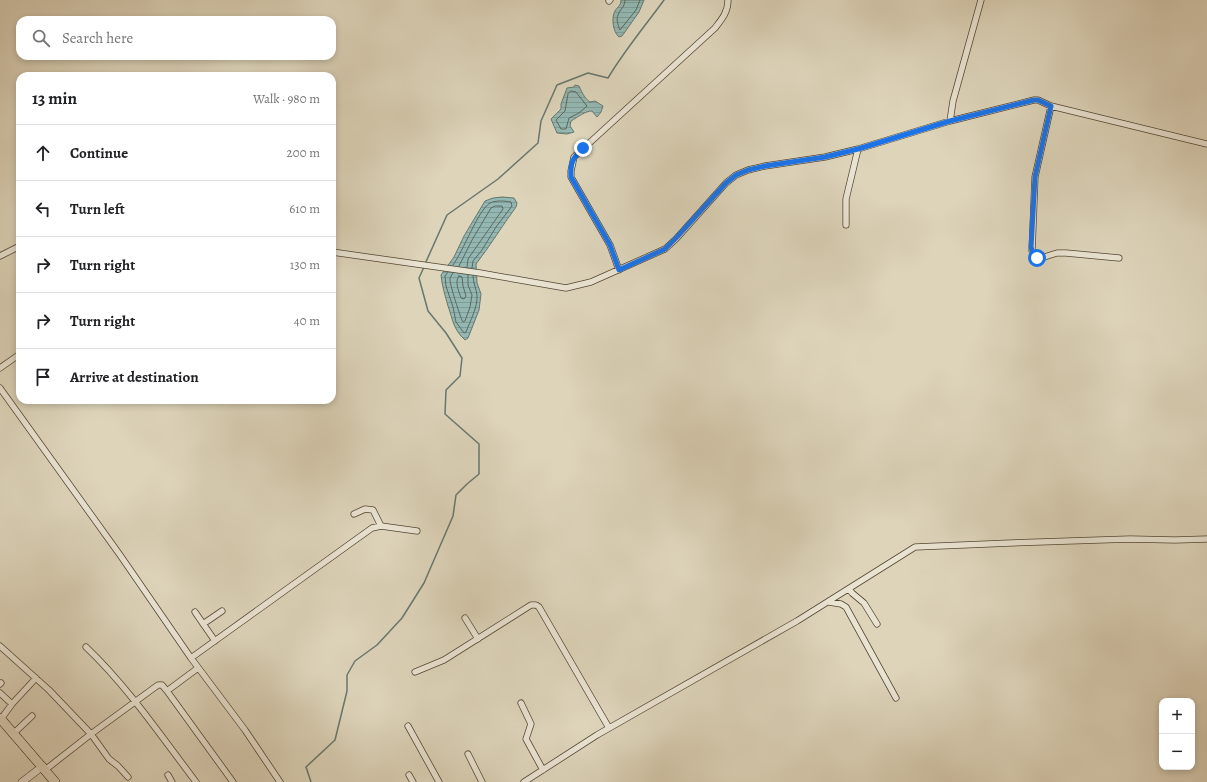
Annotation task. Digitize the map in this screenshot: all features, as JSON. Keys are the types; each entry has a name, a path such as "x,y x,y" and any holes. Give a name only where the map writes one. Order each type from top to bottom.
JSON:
{"highway":[{"path":"0,719 14,733 55,782"}],"street":[{"path":"619,270 610,245 571,177 574,157 715,28 722,20 728,8 728,0"},
{"path":"950,121 953,101 981,0"},
{"path":"336,253 480,273 566,288 591,282 665,249 726,183 736,175 748,170 765,166 818,159 858,149 950,121 1034,100 1038,100 1051,106 1207,144"},
{"path":"1051,106 1035,177 1032,251 1035,256 1041,258 1057,253 1119,258"},
{"path":"846,225 846,199 858,149"},
{"path":"0,256 16,248"},
{"path":"0,368 16,357"},
{"path":"0,388 120,555 198,668 245,730 280,782"},
{"path":"354,514 365,509 372,510 381,526"},
{"path":"191,658 372,528 381,526 416,531"},
{"path":"524,782 609,728 829,602 918,547 1130,539 1207,539"},
{"path":"849,589 864,603 877,624"},
{"path":"842,593 844,605 852,616 896,698"},
{"path":"829,602 844,605"},
{"path":"415,672 444,660 533,604 538,606 609,728"},
{"path":"203,624 222,611"},
{"path":"195,612 215,641"},
{"path":"465,618 478,639"},
{"path":"0,646 49,690 91,734 109,759 128,777"},
{"path":"86,647 112,673 135,701 196,782"},
{"path":"167,691 198,668"},
{"path":"0,719 36,678"},
{"path":"22,782 44,768 135,701 162,685 233,782"},
{"path":"0,693 12,704"},
{"path":"521,703 531,724 526,739 543,770"},
{"path":"14,733 32,716"},
{"path":"408,726 439,782"},
{"path":"468,754 482,782"},
{"path":"168,775 172,782"},
{"path":"409,775 413,782"}],"water":[{"path":"621,0 644,0 639,12 622,36 619,37 614,28 613,17"},
{"path":"575,85 579,86 585,97 590,102 595,101 603,106 601,112 597,117 592,111 587,112 571,121 570,126 574,132 567,134 557,133 551,119 561,109 561,104 567,88 574,87"},
{"path":"502,197 514,198 517,203 516,207 476,264 477,283 481,294 479,310 468,338 465,340 458,332 454,324 441,275 454,257 464,236 485,201"}],"waterway":[{"path":"425,264 447,215 498,179 538,143 541,121 557,85 588,73 608,78 628,48 664,0"},
{"path":"311,782 306,767 335,740 347,691 347,675 355,661 377,645 402,618 424,583 453,516 456,495 479,474 479,444 445,414 446,390 460,376 462,358 446,333 428,311 419,278 424,267"}],"route":[{"path":"583,148 574,157 571,177 610,245 619,270 665,249 726,183 736,175 748,170 765,166 818,159 858,149 950,121 1038,100 1051,106 1035,177 1031,247 1033,254 1037,258"}]}
